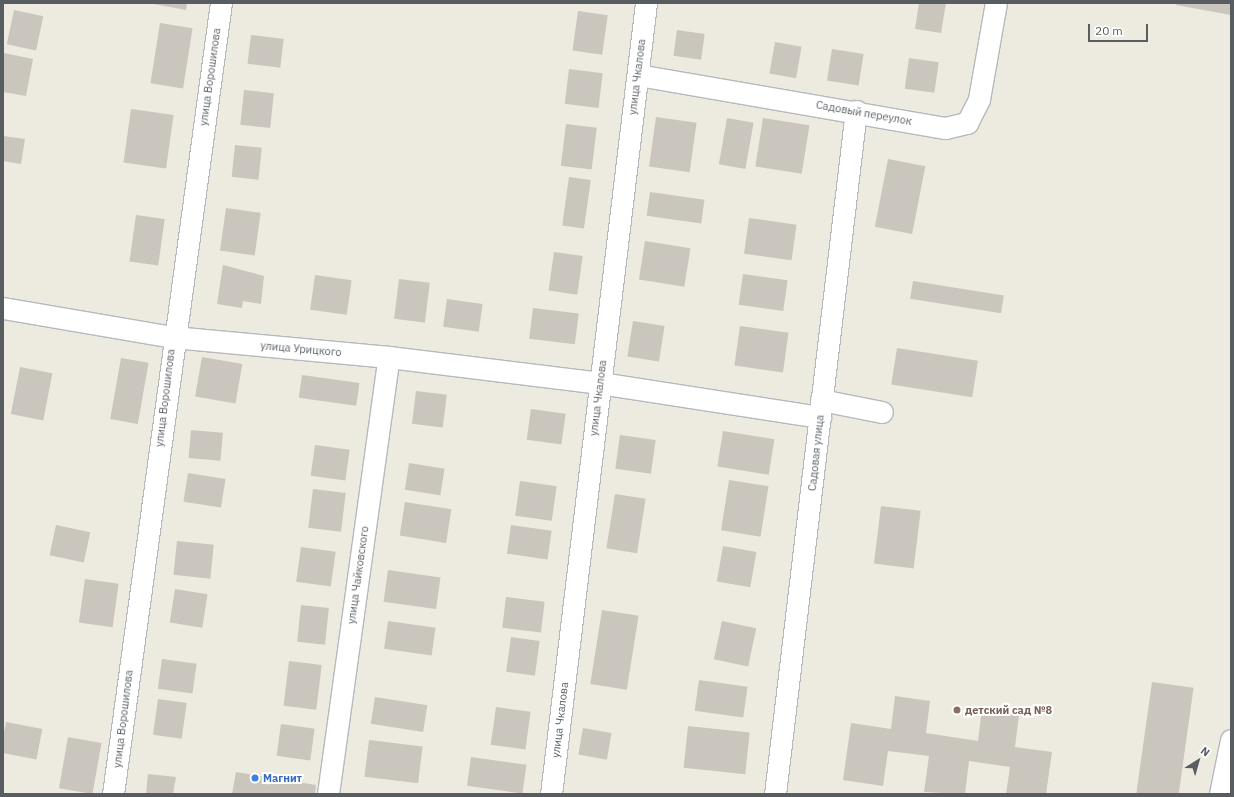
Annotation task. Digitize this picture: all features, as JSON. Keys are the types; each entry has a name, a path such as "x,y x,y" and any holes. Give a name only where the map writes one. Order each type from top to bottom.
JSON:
{"street":[{"name":"улица Ворошилова","path":"113,794 173,337 221,3"},
{"name":"улица Чкалова","path":"551,794 646,3"},
{"name":"Садовый переулок","path":"638,75 856,111 944,128 967,123 979,100 996,3"},
{"name":"Садовая улица","path":"775,794 856,111"},
{"name":"улица Урицкого","path":"3,308 173,337 389,357 821,409 882,412"},
{"name":"улица Чайковского","path":"328,794 389,357"},
{"path":"1220,794 1231,740"}],"building":[{"path":"148,3 187,3 186,10"},
{"path":"919,3 946,3 941,33 915,29"},
{"path":"1177,3 1231,3 1231,15 1176,5"},
{"path":"14,10 43,16 36,50 7,44"},
{"path":"578,11 608,15 602,55 572,51"},
{"path":"160,23 193,28 183,88 150,83"},
{"path":"677,30 705,34 701,60 673,56"},
{"path":"251,35 284,39 280,68 247,64"},
{"path":"775,42 802,47 796,78 769,74"},
{"path":"832,49 864,54 859,86 827,81"},
{"path":"4,53 33,59 26,96 3,92"},
{"path":"909,58 939,62 934,93 905,89"},
{"path":"569,69 603,73 598,108 565,104"},
{"path":"244,90 274,93 270,128 240,125"},
{"path":"131,109 174,115 166,168 123,162"},
{"path":"656,117 697,123 690,172 649,167"},
{"path":"727,118 754,123 745,169 719,164"},
{"path":"763,118 809,125 802,174 755,166"},
{"path":"566,124 597,128 592,169 561,166"},
{"path":"3,136 25,139 21,164 3,161"},
{"path":"235,145 262,148 259,180 232,177"},
{"path":"888,159 925,166 912,234 875,227"},
{"path":"569,177 591,180 584,229 562,226"},
{"path":"650,192 704,200 701,223 647,216"},
{"path":"226,208 261,213 255,255 220,251"},
{"path":"136,215 165,219 158,266 129,262"},
{"path":"749,218 797,225 792,260 744,254"},
{"path":"645,241 690,248 684,287 639,280"},
{"path":"554,252 583,256 577,295 549,291"},
{"path":"223,265 264,276 261,304 243,301 242,308 217,304"},
{"path":"743,274 788,280 783,311 739,305"},
{"path":"315,275 352,280 347,315 310,310"},
{"path":"399,279 430,283 425,322 394,319"},
{"path":"913,281 1004,295 1001,313 910,299"},
{"path":"447,299 483,304 479,332 443,327"},
{"path":"533,308 579,314 575,344 529,339"},
{"path":"633,321 665,326 659,362 627,357"},
{"path":"740,326 789,333 783,372 734,366"},
{"path":"897,348 978,361 972,397 891,385"},
{"path":"202,357 242,364 235,404 195,396"},
{"path":"121,358 149,363 138,424 110,419"},
{"path":"20,367 52,373 43,420 11,414"},
{"path":"302,375 359,383 356,406 299,398"},
{"path":"416,391 447,395 443,428 412,424"},
{"path":"531,409 566,414 561,445 527,440"},
{"path":"191,430 223,433 220,461 189,458"},
{"path":"723,431 774,439 769,475 717,467"},
{"path":"620,435 656,440 651,474 615,469"},
{"path":"315,445 350,450 345,481 311,476"},
{"path":"409,463 445,469 440,495 405,490"},
{"path":"188,473 226,479 221,508 183,502"},
{"path":"729,480 769,486 761,537 721,530"},
{"path":"520,481 557,486 552,521 515,516"},
{"path":"313,489 346,493 341,532 308,528"},
{"path":"615,494 646,499 637,553 606,548"},
{"path":"405,502 451,509 446,543 400,536"},
{"path":"881,506 921,511 914,568 874,564"},
{"path":"56,525 90,532 84,563 50,555"},
{"path":"511,525 552,531 548,559 507,554"},
{"path":"177,541 214,545 210,579 173,575"},
{"path":"723,546 756,552 750,587 717,581"},
{"path":"301,547 336,552 331,587 296,582"},
{"path":"388,570 440,577 436,609 384,602"},
{"path":"85,579 119,584 113,627 79,623"},
{"path":"175,589 208,594 202,628 170,623"},
{"path":"506,597 545,602 541,633 502,628"},
{"path":"301,605 329,608 325,645 297,642"},
{"path":"602,610 639,616 627,690 590,684"},
{"path":"388,621 436,628 432,655 384,649"},
{"path":"722,621 756,628 748,666 714,659"},
{"path":"511,637 540,641 535,676 506,672"},
{"path":"162,659 197,664 192,694 158,689"},
{"path":"289,661 322,665 316,710 284,706"},
{"path":"699,680 748,687 743,718 695,711"},
{"path":"1152,682 1194,688 1179,794 1136,794"},
{"path":"895,696 930,701 926,733 978,741 982,709 1019,715 1015,747 1052,752 1046,794 1006,794 1010,767 969,761 965,794 924,792 929,756 888,751 883,786 843,780 851,723 891,729"},
{"path":"375,697 427,705 423,732 371,724"},
{"path":"158,699 187,703 182,739 153,735"},
{"path":"496,707 531,712 525,750 491,745"},
{"path":"6,722 42,729 36,759 3,753 3,737"},
{"path":"281,724 315,729 310,760 277,756"},
{"path":"688,726 750,732 745,774 684,768"},
{"path":"583,728 612,733 607,760 578,755"},
{"path":"68,737 101,743 92,794 59,788"},
{"path":"369,740 423,747 418,783 364,777"},
{"path":"471,757 526,765 522,794 467,786"},
{"name":"Магнит","path":"236,772 316,785 315,794 232,794"},
{"path":"148,774 176,777 173,794 146,794"}],"place":[{"name":"детский сад №8","path":"957,710"},
{"name":"Магнит","path":"255,778"}]}
